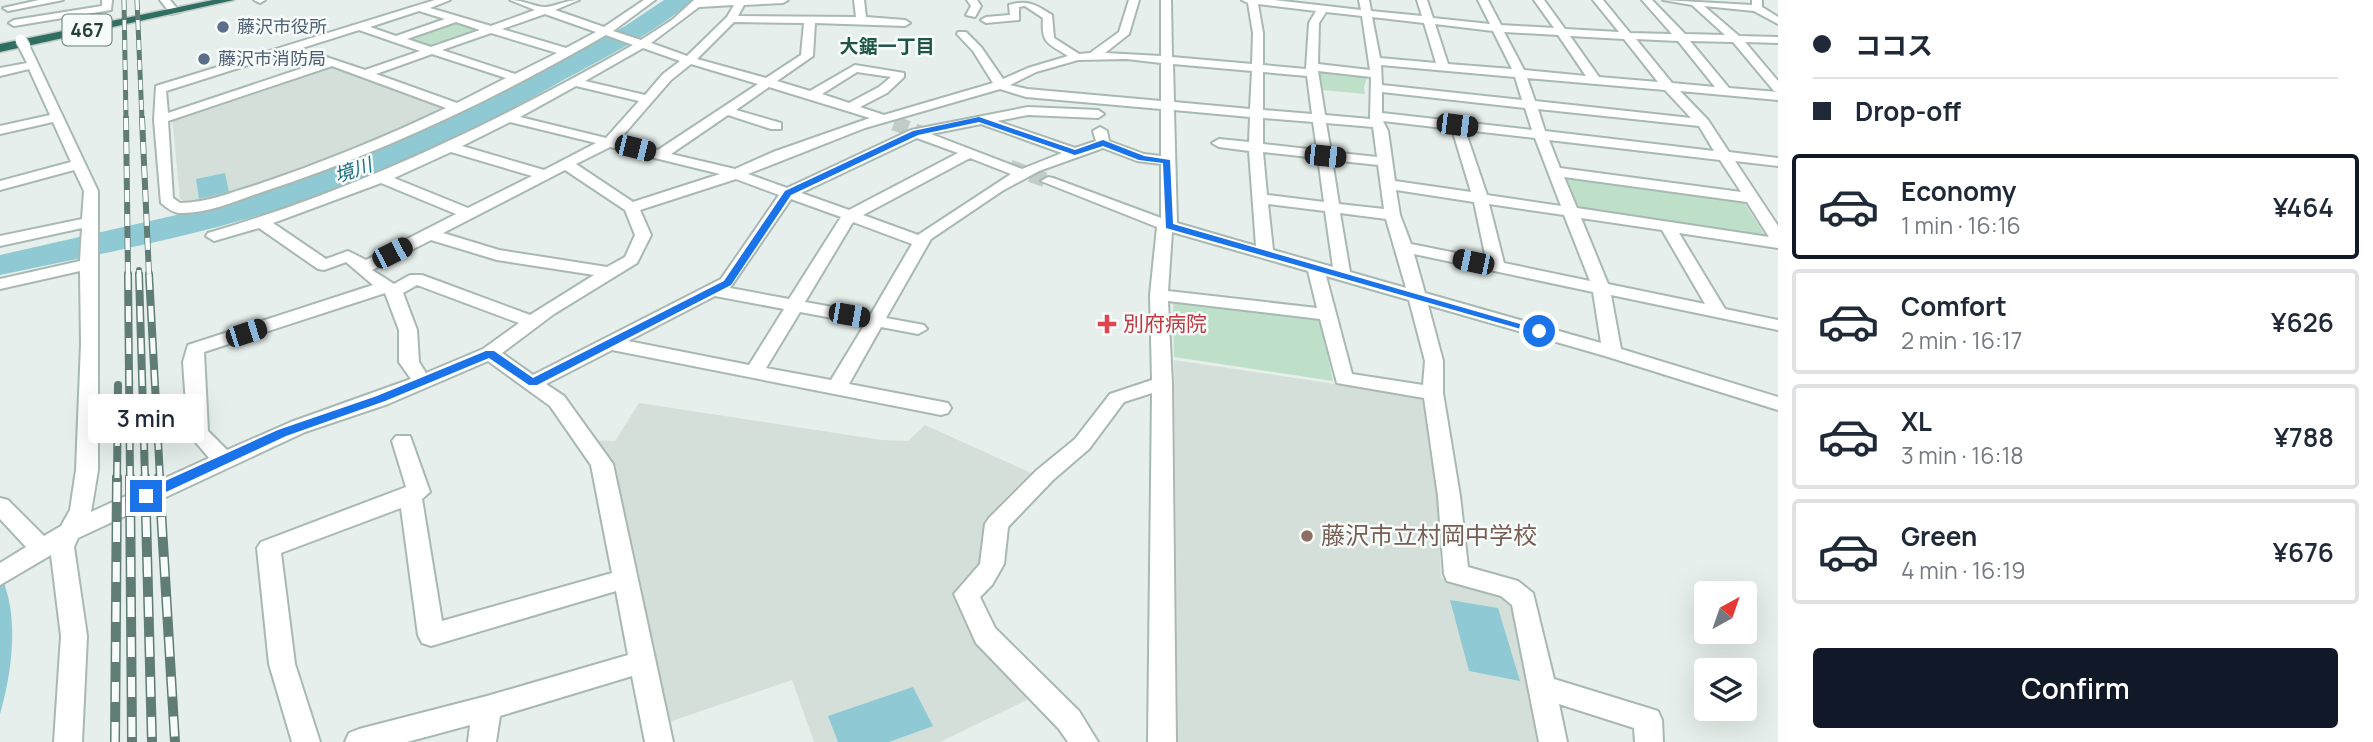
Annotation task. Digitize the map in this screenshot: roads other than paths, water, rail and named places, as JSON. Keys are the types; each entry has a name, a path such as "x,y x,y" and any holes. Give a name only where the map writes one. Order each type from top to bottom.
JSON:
{"highway":[{"name":"467","path":"0,48 229,0"}],"street":[{"path":"58,0 4,5 91,191 87,470 81,510 62,547 74,636 68,742"},
{"path":"14,23 107,8 107,0"},
{"path":"165,0 175,12"},
{"path":"445,0 160,89 166,200 173,207 186,208 220,201 330,165 392,140 605,32 650,0"},
{"path":"515,0 688,60 767,81 888,120"},
{"path":"365,74 574,0"},
{"path":"214,236 384,179 453,148 639,44 698,2 783,0"},
{"path":"859,0 861,20"},
{"path":"971,15 976,6 972,0"},
{"path":"1093,55 1121,39 1126,32 1134,0"},
{"path":"1161,742 1162,384 1159,295 1167,225 1166,0"},
{"path":"1265,253 1256,148 1258,33 1250,0 1323,8 1366,6 1430,20 1497,28 1626,36 1778,40"},
{"path":"1422,0 1443,67"},
{"path":"1483,0 1520,74 1540,135 1601,288 1612,352"},
{"path":"1539,0 1597,81"},
{"path":"1598,0 1668,86 1703,123 1778,241"},
{"path":"1647,0 1725,91"},
{"path":"1668,0 1757,4 1778,20"},
{"path":"986,20 1015,18 1014,5 1023,1 1048,17 1047,35 1050,40 1077,57"},
{"path":"1698,1 1778,89"},
{"path":"365,267 609,142 647,99 730,19 740,2"},
{"path":"660,155 807,56 802,6"},
{"path":"1366,6 1377,74 1376,120 1392,215 1404,247 1434,361 1433,393 1456,574 1509,588 1524,600 1553,742"},
{"path":"419,8 566,52"},
{"path":"1323,8 1314,23 1312,70 1342,275"},
{"path":"397,39 457,19"},
{"path":"730,19 905,23"},
{"path":"359,27 516,78"},
{"path":"962,34 977,49 1000,86 1098,107"},
{"path":"292,48 458,107"},
{"path":"632,208 736,174 815,141 1000,86 1026,72 1093,55 1259,69 1377,74 1530,104 1703,123"},
{"path":"160,120 332,62"},
{"path":"0,72 33,65"},
{"path":"1377,74 1443,67 1778,96"},
{"path":"812,95 855,68 900,75 883,90 851,107"},
{"path":"574,82 647,99"},
{"path":"1760,94 1778,109"},
{"path":"533,383 715,291 733,277 788,193 916,133 1028,111 1165,103 1317,118 1457,125 1778,162"},
{"path":"1098,107 1103,143"},
{"path":"724,110 776,126"},
{"path":"0,130 56,118"},
{"path":"510,118 736,174 920,241"},
{"path":"979,120 1075,153"},
{"path":"1457,125 1480,197 1496,266"},
{"path":"792,132 815,141"},
{"path":"916,133 1023,174"},
{"path":"837,387 920,241 935,229 1023,174 1103,143 1142,158 1167,161"},
{"path":"1219,143 1385,163"},
{"path":"453,148 547,175"},
{"path":"755,370 849,216 969,153"},
{"path":"0,186 79,164"},
{"path":"0,575 68,533 282,433 423,382 490,353 631,260 643,235 632,208 566,164"},
{"path":"1556,172 1752,198"},
{"path":"384,179 468,215"},
{"path":"1048,181 1167,225 1612,352 1778,404"},
{"path":"1387,184 1778,241"},
{"path":"1262,199 1392,215"},
{"path":"261,222 324,265 348,256 365,267"},
{"path":"0,241 89,226"},
{"path":"1667,226 1719,313"},
{"path":"429,234 497,255 611,273"},
{"path":"1404,247 1778,325"},
{"path":"0,284 88,263"},
{"path":"365,267 363,270 366,273 390,289 408,330 409,362 423,382"},
{"path":"1316,268 1344,379 1433,393"},
{"path":"224,460 198,433 193,362 195,349 416,279 532,323"},
{"path":"715,291 918,329"},
{"path":"1159,295 1329,315"},
{"path":"612,344 941,408"},
{"path":"490,353 557,401 602,464 659,742"},
{"path":"1083,742 1069,720 985,635 965,594 989,574 995,561 997,524 1045,475 1082,444 1117,398 1126,393 1162,384"},
{"path":"306,742 282,664 269,548 419,492 403,442"},
{"path":"410,494 431,635 624,579"},
{"path":"0,506 29,532 35,553"},
{"path":"359,742 487,708 641,662"},
{"path":"1542,687 1648,720 1649,742"},
{"path":"482,742 487,708"}],"water":[{"name":"境川","path":"664,0 693,0 645,35 610,55 463,134 366,178 299,203 225,225 0,275 0,255 216,206 349,163 434,126 540,73 625,26"},
{"path":"225,173 229,192 199,199 196,179"},
{"path":"0,574 10,607 12,643 8,680 0,714"},
{"path":"1450,600 1498,608 1520,681 1469,671"},
{"path":"913,687 933,726 889,742 838,742 828,716"}],"tunnel":[{"path":"894,123 936,139"},
{"path":"1010,167 1048,181"}],"railway":[{"path":"124,0 126,120"},
{"path":"137,0 142,120"},
{"path":"126,118 128,275"},
{"path":"142,118 149,275"},
{"path":"128,274 130,478"},
{"path":"139,274 145,478"},
{"path":"149,274 160,478"},
{"path":"117,478 118,385"},
{"path":"115,742 117,477"},
{"path":"130,477 132,742"},
{"path":"145,477 152,742"},
{"path":"159,477 175,742"}],"place":[{"name":"藤沢市役所","path":"223,27"},
{"name":"藤沢市消防局","path":"204,59"},
{"name":"別府病院","path":"1107,324"},
{"name":"藤沢市立村岡中学校","path":"1307,536"}],"district":[{"name":"大鋸一丁目","path":"887,46"}]}
